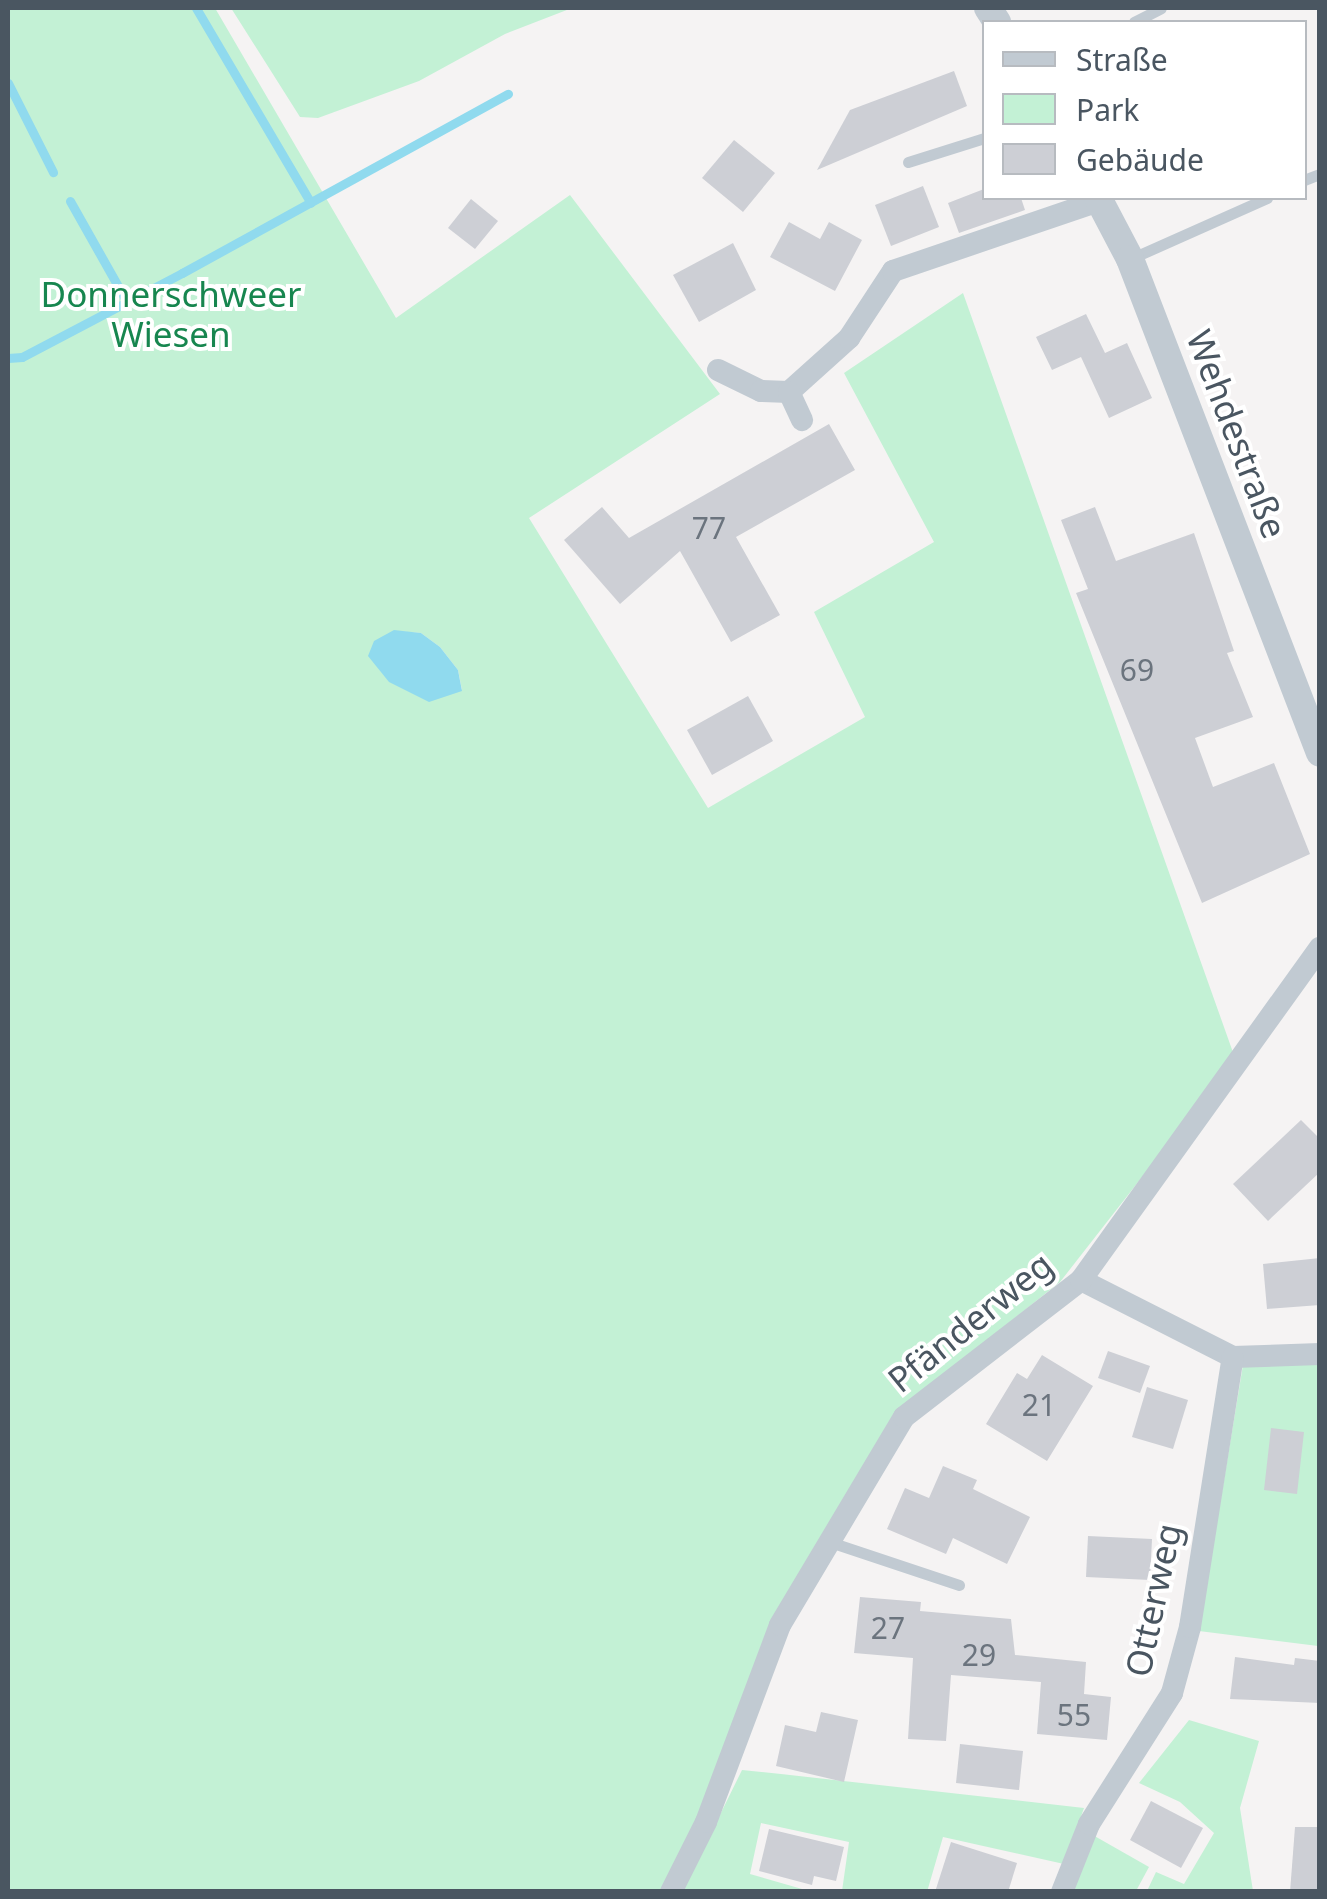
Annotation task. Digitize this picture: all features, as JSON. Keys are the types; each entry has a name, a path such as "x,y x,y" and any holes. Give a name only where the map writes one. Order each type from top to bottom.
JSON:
{"street":[{"name":"Wehdestraße","path":"789,392 849,338 893,271 1095,200"},
{"name":"Wehdestraße","path":"1099,200 1130,259 1316,736"},
{"path":"718,370 761,391 789,392 802,420"},
{"name":"Pfänderweg","path":"671,1892 706,1822 780,1625 904,1417 1081,1280 1320,948"},
{"path":"1081,1280 1233,1357 1320,1354"},
{"name":"Otterweg","path":"1062,1892 1089,1824 1172,1694 1190,1627 1233,1357"}],"lane":[{"path":"1138,20 1161,8"},
{"path":"908,162 982,139"},
{"path":"1130,259 1262,200"},
{"path":"830,1542 959,1585"}],"green space":[{"name":"Donnerschweer Wiesen","path":"8,8 215,8 396,318 570,195 720,394 529,518 708,808 865,717 814,612 934,542 844,373 963,293 1235,1058 1060,1282 893,1415 767,1630 699,1822 662,1891 8,1891","holes":["394,631 421,633 440,647 458,670 462,690"]},
{"path":"231,8 572,8 505,34 419,81 318,118 300,117"},
{"path":"1319,1363 1318,1646 1199,1631 1243,1365"},
{"path":"1189,1720 1259,1741 1240,1808 1253,1891 1147,1891 1156,1872 1184,1884 1214,1833 1180,1802 1139,1783"},
{"path":"742,1770 1084,1808 1064,1864 943,1837 927,1892 842,1891 849,1842 761,1823 750,1874 809,1891 682,1892"},
{"path":"1091,1834 1149,1867 1136,1891 1068,1892"}],"water":[{"path":"394,630 421,633 440,647 458,670 462,691 429,702 389,682 368,656 374,641"}],"building":[{"path":"954,71 967,106 817,170 850,110"},
{"path":"734,140 775,173 743,212 702,178"},
{"path":"923,186 939,227 891,246 875,205"},
{"path":"982,190 982,200 1022,200 1025,210 959,233 948,203"},
{"path":"471,199 498,221 475,249 448,228"},
{"path":"789,222 820,239 829,222 862,240 835,291 770,257"},
{"path":"733,243 756,290 699,322 673,275"},
{"path":"1086,314 1105,353 1127,343 1152,398 1109,418 1081,357 1052,370 1036,337"},
{"path":"829,424 855,470 736,537 780,615 731,642 680,551 620,604 564,540 602,507 629,538"},
{"path":"1095,507 1116,561 1194,533 1234,651 1227,653 1253,717 1195,738 1213,787 1274,763 1310,854 1202,903 1076,593 1088,589 1061,520"},
{"path":"748,696 773,741 712,775 687,730"},
{"path":"1301,1120 1320,1139 1320,1172 1268,1221 1233,1184"},
{"path":"1320,1258 1320,1305 1267,1309 1263,1264"},
{"path":"1108,1351 1150,1366 1140,1393 1098,1378"},
{"path":"1042,1355 1093,1386 1047,1461 986,1424 1017,1373 1027,1379"},
{"path":"1147,1387 1188,1400 1173,1449 1132,1437"},
{"path":"1271,1428 1304,1432 1297,1494 1264,1490"},
{"path":"943,1466 977,1480 973,1489 1030,1517 1007,1564 953,1538 946,1554 887,1529 905,1488 929,1498"},
{"path":"1088,1536 1152,1539 1150,1580 1086,1577"},
{"path":"860,1597 921,1602 920,1611 1011,1619 1015,1655 1086,1662 1084,1694 1111,1697 1107,1740 1037,1734 1041,1682 951,1675 946,1741 908,1739 913,1658 854,1653"},
{"path":"1235,1657 1294,1665 1295,1658 1320,1661 1320,1703 1230,1699"},
{"path":"821,1712 858,1720 844,1782 776,1766 785,1725 816,1732"},
{"path":"960,1744 1023,1751 1019,1790 956,1783"},
{"path":"1151,1801 1203,1828 1181,1868 1130,1840"},
{"path":"1295,1827 1320,1827 1320,1892 1290,1892"},
{"path":"769,1829 844,1847 836,1881 814,1876 812,1885 759,1871"},
{"path":"951,1842 1017,1863 1008,1892 935,1892"}],"waterway":[{"path":"196,8 311,203"},
{"path":"8,83 53,172"},
{"path":"8,358 22,357 182,273 508,94"},
{"path":"70,201 127,302"}]}
